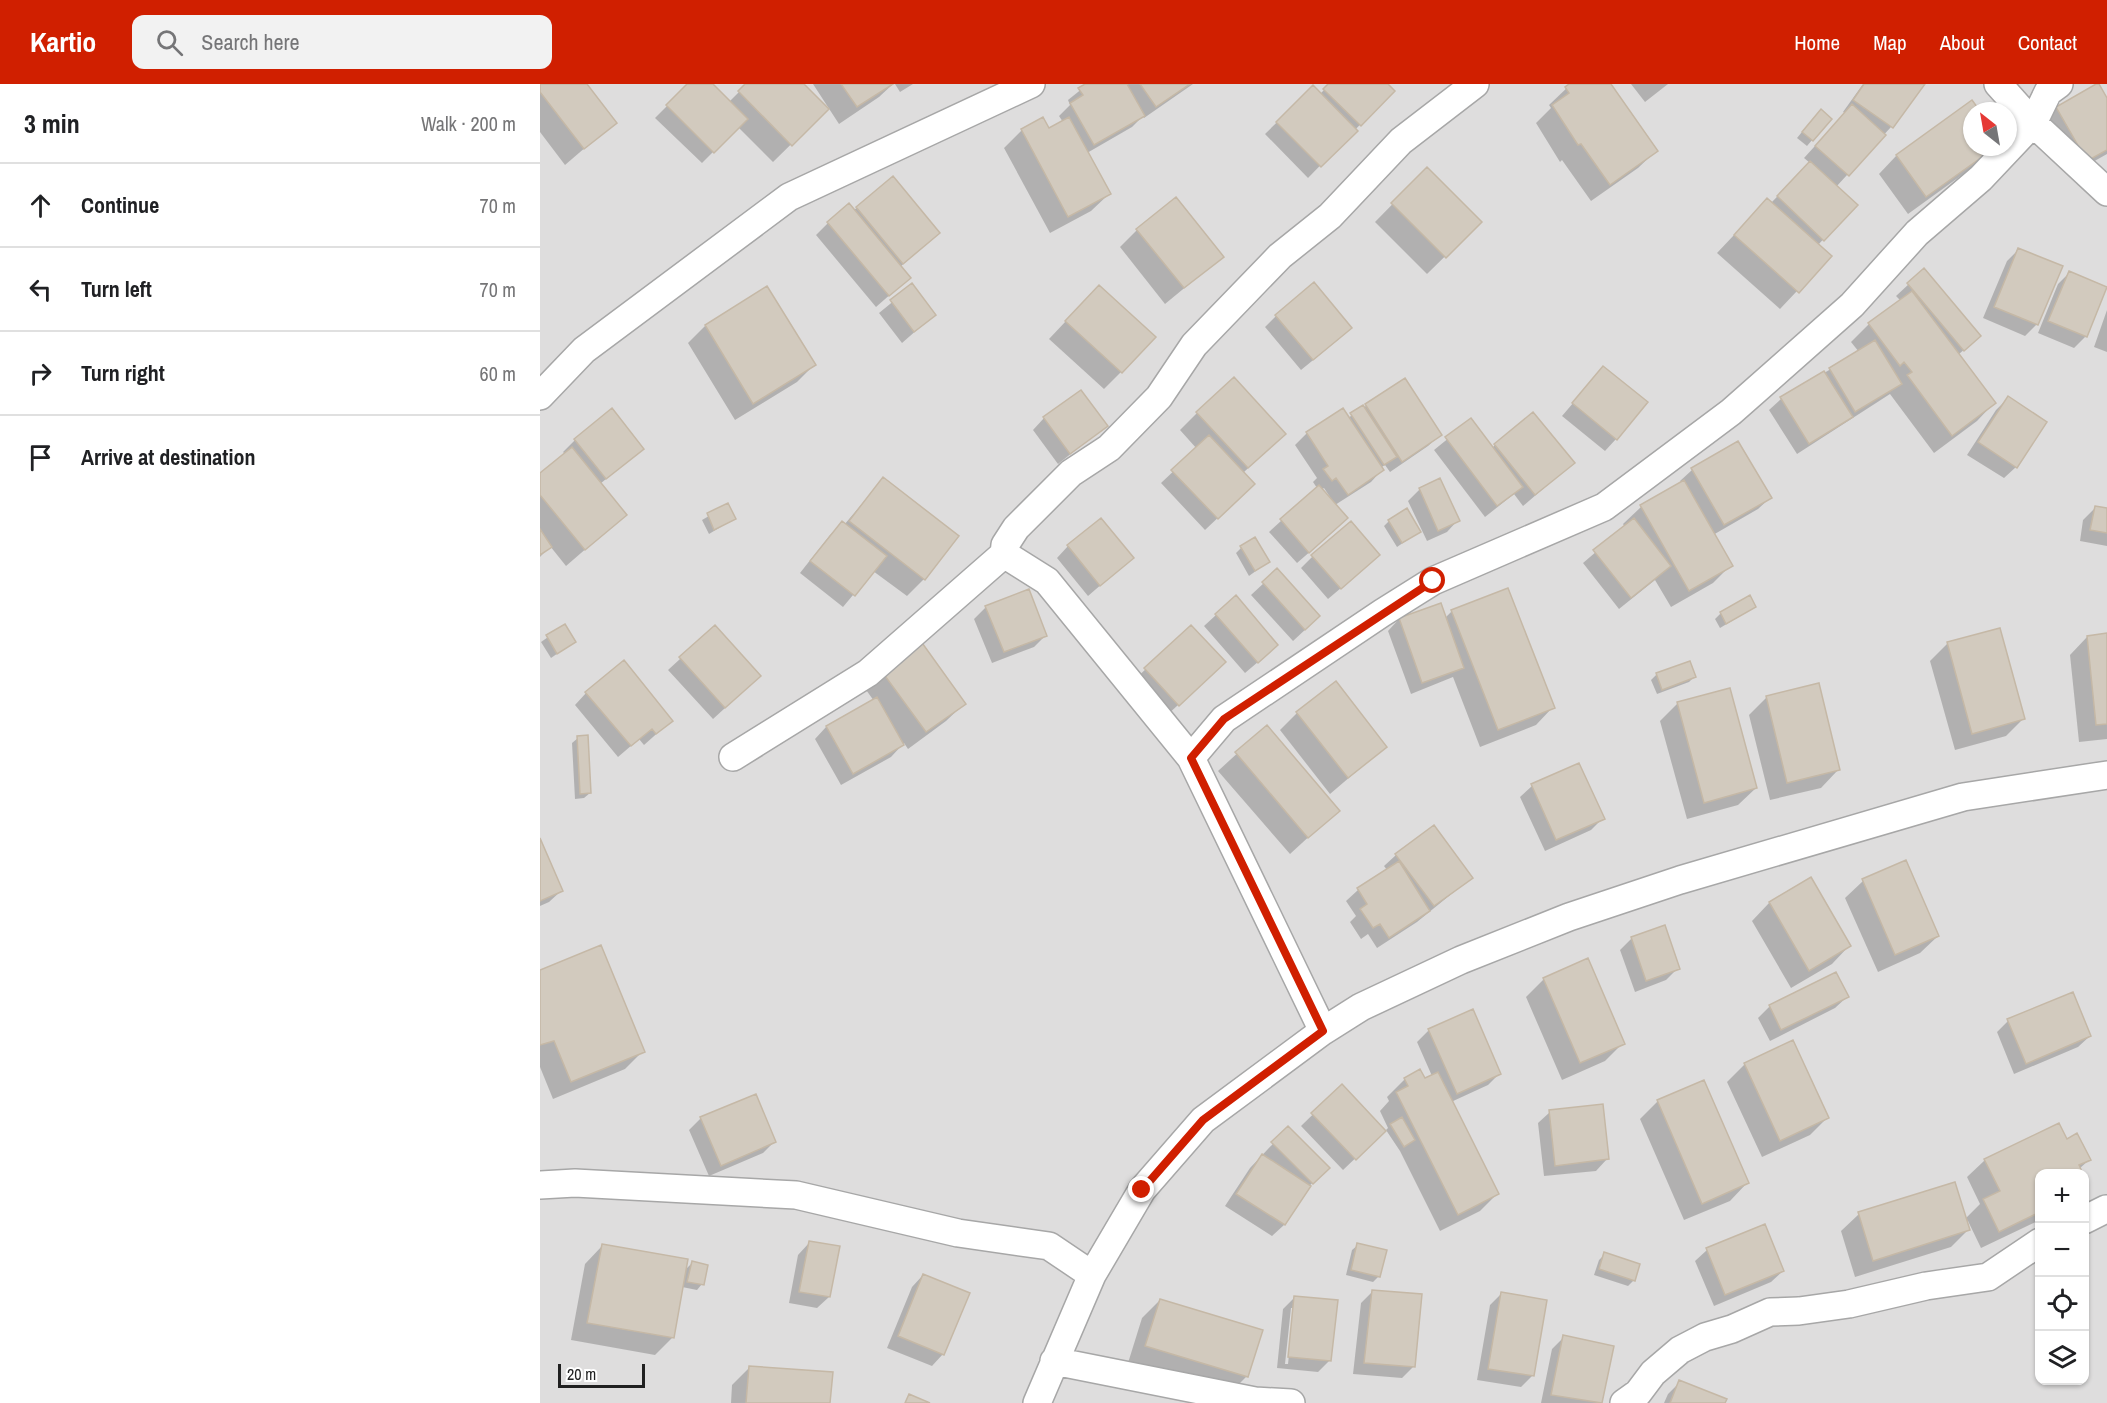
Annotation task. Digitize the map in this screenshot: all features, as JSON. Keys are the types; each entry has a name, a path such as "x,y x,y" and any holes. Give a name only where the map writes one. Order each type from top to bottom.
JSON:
{"street":[{"path":"540,396 584,350 789,197 1031,84"},
{"path":"733,757 868,673 1004,554 1005,545 1016,528 1071,472 1109,448 1159,397 1194,345 1280,256 1330,216 1401,141 1475,84"},
{"path":"1998,84 2033,123 2107,192"},
{"path":"1191,758 1224,719 1433,581 1604,507 1731,412 1852,304 1917,233 1981,178 2033,123 2048,92 2060,84"},
{"path":"1004,554 1047,581 1191,758 1323,1031"},
{"path":"1037,1403 1092,1275 1142,1190 1203,1120 1323,1031 1361,1007 1461,960 1569,917 1669,884 1962,797 2107,775"},
{"path":"540,1185 575,1183 796,1196 958,1233 1049,1246 1092,1275"},
{"path":"1624,1403 1638,1393 1653,1373 1680,1350 1705,1337 1732,1329 1770,1312 1850,1304 1935,1284 1988,1277 2035,1245"},
{"path":"1054,1361 1255,1401 1291,1403"}],"shaded area":[{"path":"540,84 2107,84 2107,1403 540,1403"}],"building":[{"path":"540,84 587,84 617,123 584,149 540,92"},
{"path":"687,84 713,84 748,119 714,153 666,105"},
{"path":"745,84 804,84 829,109 792,146 738,91"},
{"path":"841,84 893,84 857,107"},
{"path":"1085,84 1127,84 1145,116 1094,145 1070,103 1083,95 1078,88"},
{"path":"1140,84 1190,84 1156,107"},
{"path":"1328,84 1388,84 1395,91 1361,126 1323,89"},
{"path":"1569,84 1611,84 1658,151 1610,185 1581,144 1578,145 1552,105 1569,93 1565,87"},
{"path":"1864,84 1925,84 1893,128 1853,100"},
{"path":"2099,84 2107,98 2107,150 2087,161 2056,107"},
{"path":"1313,85 1358,131 1321,167 1276,122"},
{"path":"1852,104 1886,135 1849,176 1815,146"},
{"path":"1963,107 1963,156 1983,156 1926,197 1896,155"},
{"path":"1821,109 1832,119 1813,141 1802,132"},
{"path":"1043,117 1049,128 1069,117 1111,194 1068,217 1021,129"},
{"path":"1810,161 1858,205 1824,241 1777,196"},
{"path":"1427,167 1482,222 1446,258 1391,203"},
{"path":"893,176 940,233 903,264 856,207"},
{"path":"1176,197 1224,257 1184,288 1136,229"},
{"path":"1767,198 1832,256 1799,293 1734,235"},
{"path":"849,203 911,278 889,296 827,222"},
{"path":"2018,248 2063,266 2038,325 1994,307"},
{"path":"1924,268 1981,336 1964,351 1907,283"},
{"path":"2069,271 2107,287 2087,337 2048,321"},
{"path":"1314,282 1352,328 1313,360 1275,315"},
{"path":"912,283 936,315 914,332 890,300"},
{"path":"1099,285 1156,337 1122,373 1065,321"},
{"path":"767,286 816,365 753,404 705,325"},
{"path":"1912,291 1996,403 1952,436 1907,375 1912,372 1904,362 1900,366 1868,323"},
{"path":"1875,340 1902,384 1855,412 1829,368"},
{"path":"1603,366 1648,402 1617,440 1572,403"},
{"path":"1824,371 1853,417 1809,444 1780,397"},
{"path":"1234,377 1286,434 1248,468 1196,412"},
{"path":"1405,378 1442,435 1402,462 1365,404"},
{"path":"1081,390 1108,426 1070,454 1043,417"},
{"path":"2008,396 2047,422 2017,468 1978,442"},
{"path":"1363,405 1397,457 1384,465 1350,413"},
{"path":"612,408 644,449 606,479 574,439"},
{"path":"1343,408 1384,470 1348,495 1336,478 1332,481 1323,469 1328,466 1306,432"},
{"path":"1533,412 1575,463 1535,495 1494,444"},
{"path":"1471,418 1523,487 1497,506 1445,437"},
{"path":"1209,435 1255,484 1218,519 1171,470"},
{"path":"1738,441 1772,498 1724,525 1691,468"},
{"path":"572,447 627,515 585,550 540,495 540,473"},
{"path":"883,477 959,536 925,580 849,521"},
{"path":"1440,478 1460,521 1438,531 1419,488"},
{"path":"1684,480 1733,566 1689,591 1640,505"},
{"path":"1319,485 1348,518 1309,553 1280,519"},
{"path":"728,503 736,519 714,530 707,513"},
{"path":"2095,506 2107,508 2107,533 2090,530"},
{"path":"1407,508 1421,532 1402,543 1388,520"},
{"path":"1101,518 1134,558 1100,586 1067,545"},
{"path":"1634,518 1671,566 1631,598 1593,550"},
{"path":"842,521 887,556 855,596 810,561"},
{"path":"1351,521 1380,555 1341,589 1311,555"},
{"path":"540,529 552,547 540,555"},
{"path":"1255,537 1270,562 1255,571 1240,546"},
{"path":"1277,568 1320,616 1305,630 1262,582"},
{"path":"1508,588 1555,708 1498,730 1451,610"},
{"path":"1029,589 1047,636 1004,652 985,606"},
{"path":"1236,595 1278,645 1258,663 1215,614"},
{"path":"1750,595 1756,607 1726,624 1720,612"},
{"path":"1441,603 1464,668 1422,683 1399,618"},
{"path":"565,624 576,642 557,654 546,635"},
{"path":"715,625 761,676 725,708 679,657"},
{"path":"1191,625 1226,662 1179,706 1144,668"},
{"path":"2000,628 2025,719 1972,734 1947,642"},
{"path":"2107,633 2107,724 2096,725 2087,636"},
{"path":"920,640 966,704 926,732 880,669"},
{"path":"624,660 673,721 656,734 652,729 631,746 585,692"},
{"path":"1690,661 1696,677 1662,690 1656,673"},
{"path":"1336,681 1387,747 1348,778 1296,712"},
{"path":"1819,683 1840,770 1787,783 1766,696"},
{"path":"1730,688 1757,788 1704,803 1677,702"},
{"path":"877,697 904,745 853,774 826,726"},
{"path":"1267,725 1340,811 1308,838 1235,752"},
{"path":"588,735 591,793 580,794 577,736"},
{"path":"1579,763 1605,819 1556,840 1531,784"},
{"path":"1434,825 1473,878 1434,906 1395,854"},
{"path":"540,838 563,891 540,901"},
{"path":"1906,860 1939,936 1895,955 1862,879"},
{"path":"1399,861 1430,911 1389,938 1380,924 1373,928 1360,909 1367,904 1357,888"},
{"path":"1811,877 1851,946 1809,971 1769,902"},
{"path":"1665,925 1680,969 1646,981 1631,937"},
{"path":"601,945 645,1052 571,1082 554,1041 540,1045 540,970"},
{"path":"1588,958 1625,1044 1580,1063 1543,978"},
{"path":"1836,972 1849,997 1781,1030 1769,1005"},
{"path":"2073,992 2091,1036 2026,1064 2007,1019"},
{"path":"1473,1009 1501,1074 1457,1094 1428,1029"},
{"path":"1793,1040 1829,1118 1780,1141 1744,1063"},
{"path":"1420,1069 1425,1078 1438,1072 1499,1194 1458,1215 1396,1092 1408,1086 1404,1078"},
{"path":"1704,1080 1749,1183 1702,1204 1657,1100"},
{"path":"1342,1084 1386,1131 1356,1160 1311,1113"},
{"path":"756,1094 776,1142 721,1166 700,1117"},
{"path":"1603,1104 1609,1159 1555,1166 1549,1110"},
{"path":"1402,1117 1415,1140 1404,1147 1390,1124"},
{"path":"2059,1123 2067,1139 2077,1133 2091,1160 2079,1165 2081,1169 2035,1169 2035,1214 1999,1232 1983,1199 2000,1191 1984,1159"},
{"path":"1288,1126 1330,1168 1313,1184 1271,1142"},
{"path":"1262,1154 1311,1186 1285,1225 1236,1194"},
{"path":"1955,1182 1970,1230 1873,1261 1858,1212"},
{"path":"1765,1224 1784,1271 1725,1295 1706,1248"},
{"path":"809,1241 840,1246 830,1297 799,1292"},
{"path":"1357,1243 1387,1250 1380,1277 1351,1270"},
{"path":"602,1244 688,1259 674,1338 587,1323"},
{"path":"1604,1252 1640,1264 1635,1281 1599,1269"},
{"path":"692,1261 708,1265 704,1285 687,1282"},
{"path":"923,1274 970,1293 944,1355 898,1336"},
{"path":"1372,1290 1422,1294 1415,1367 1364,1363"},
{"path":"1501,1292 1547,1300 1534,1376 1488,1369"},
{"path":"1294,1296 1338,1300 1331,1361 1288,1357"},
{"path":"1160,1299 1263,1330 1248,1377 1145,1346"},
{"path":"1563,1335 1614,1346 1602,1403 1551,1395"},
{"path":"749,1366 833,1372 830,1403 746,1403"},
{"path":"1679,1380 1727,1399 1725,1403 1670,1403"},
{"path":"909,1394 930,1403 905,1403"}],"route":[{"path":"1142,1190 1203,1120 1323,1031 1191,758 1224,719 1433,581"}]}
